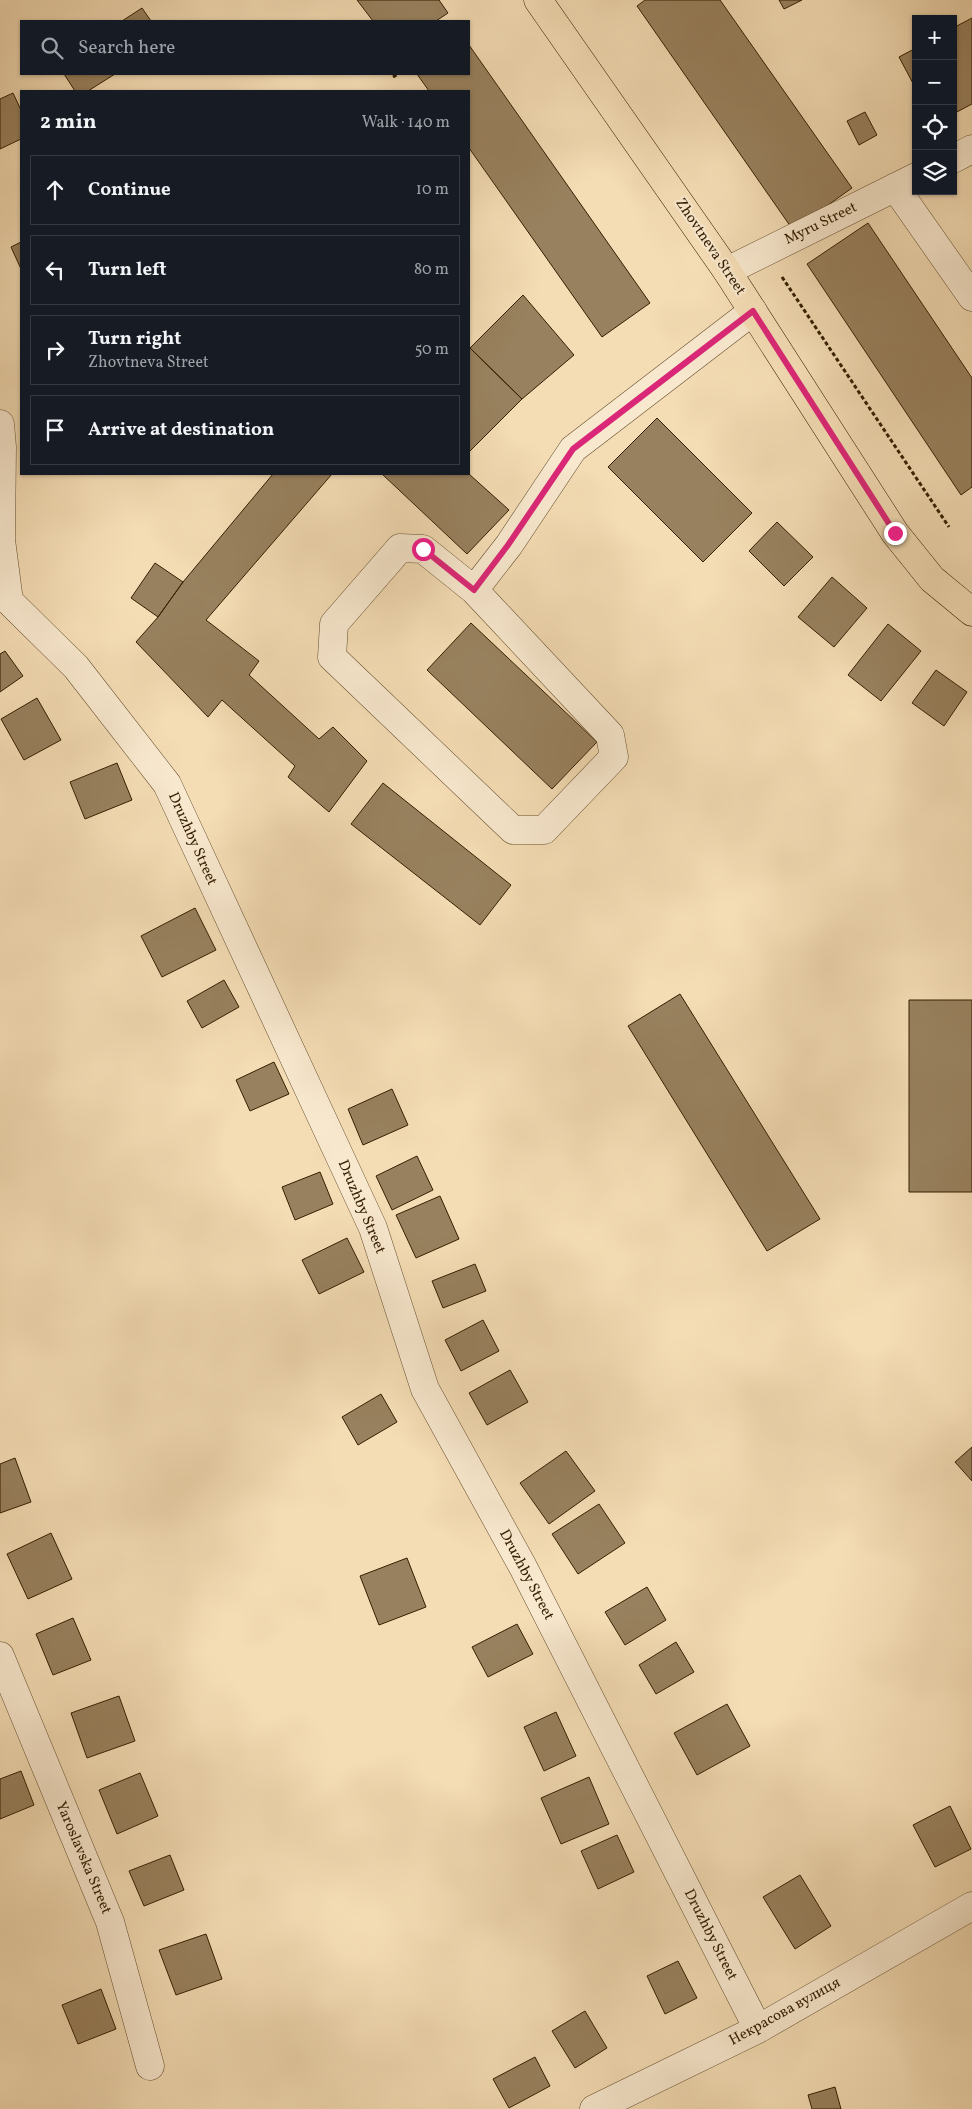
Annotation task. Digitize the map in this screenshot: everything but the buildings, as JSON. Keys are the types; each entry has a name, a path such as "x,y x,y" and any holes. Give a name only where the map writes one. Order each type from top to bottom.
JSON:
{"main road":[{"name":"Zhovtneva Street","path":"538,0 727,271 895,533 932,579 972,612"}],"street":[{"path":"957,157 972,150"},
{"name":"Myru Street","path":"727,271 906,182"},
{"path":"906,182 972,297"},
{"path":"474,590 508,545 573,449 753,311"},
{"name":"Druzhby Street","path":"0,424 2,447 2,540 9,601 76,667 167,784 374,1228 425,1389 523,1567 758,2030"},
{"path":"400,548 423,549 474,590 610,735 614,757 544,830 513,830 332,657 334,624 400,548"},
{"name":"Yaroslavska Street","path":"0,1656 110,1922 150,2066"},
{"name":"Некрасова вулиця","path":"594,2109 758,2030 972,1906"}],"path":[{"path":"765,252 949,527"}],"route":[{"path":"423,549 474,590 508,545 573,449 753,311 895,533"}]}
